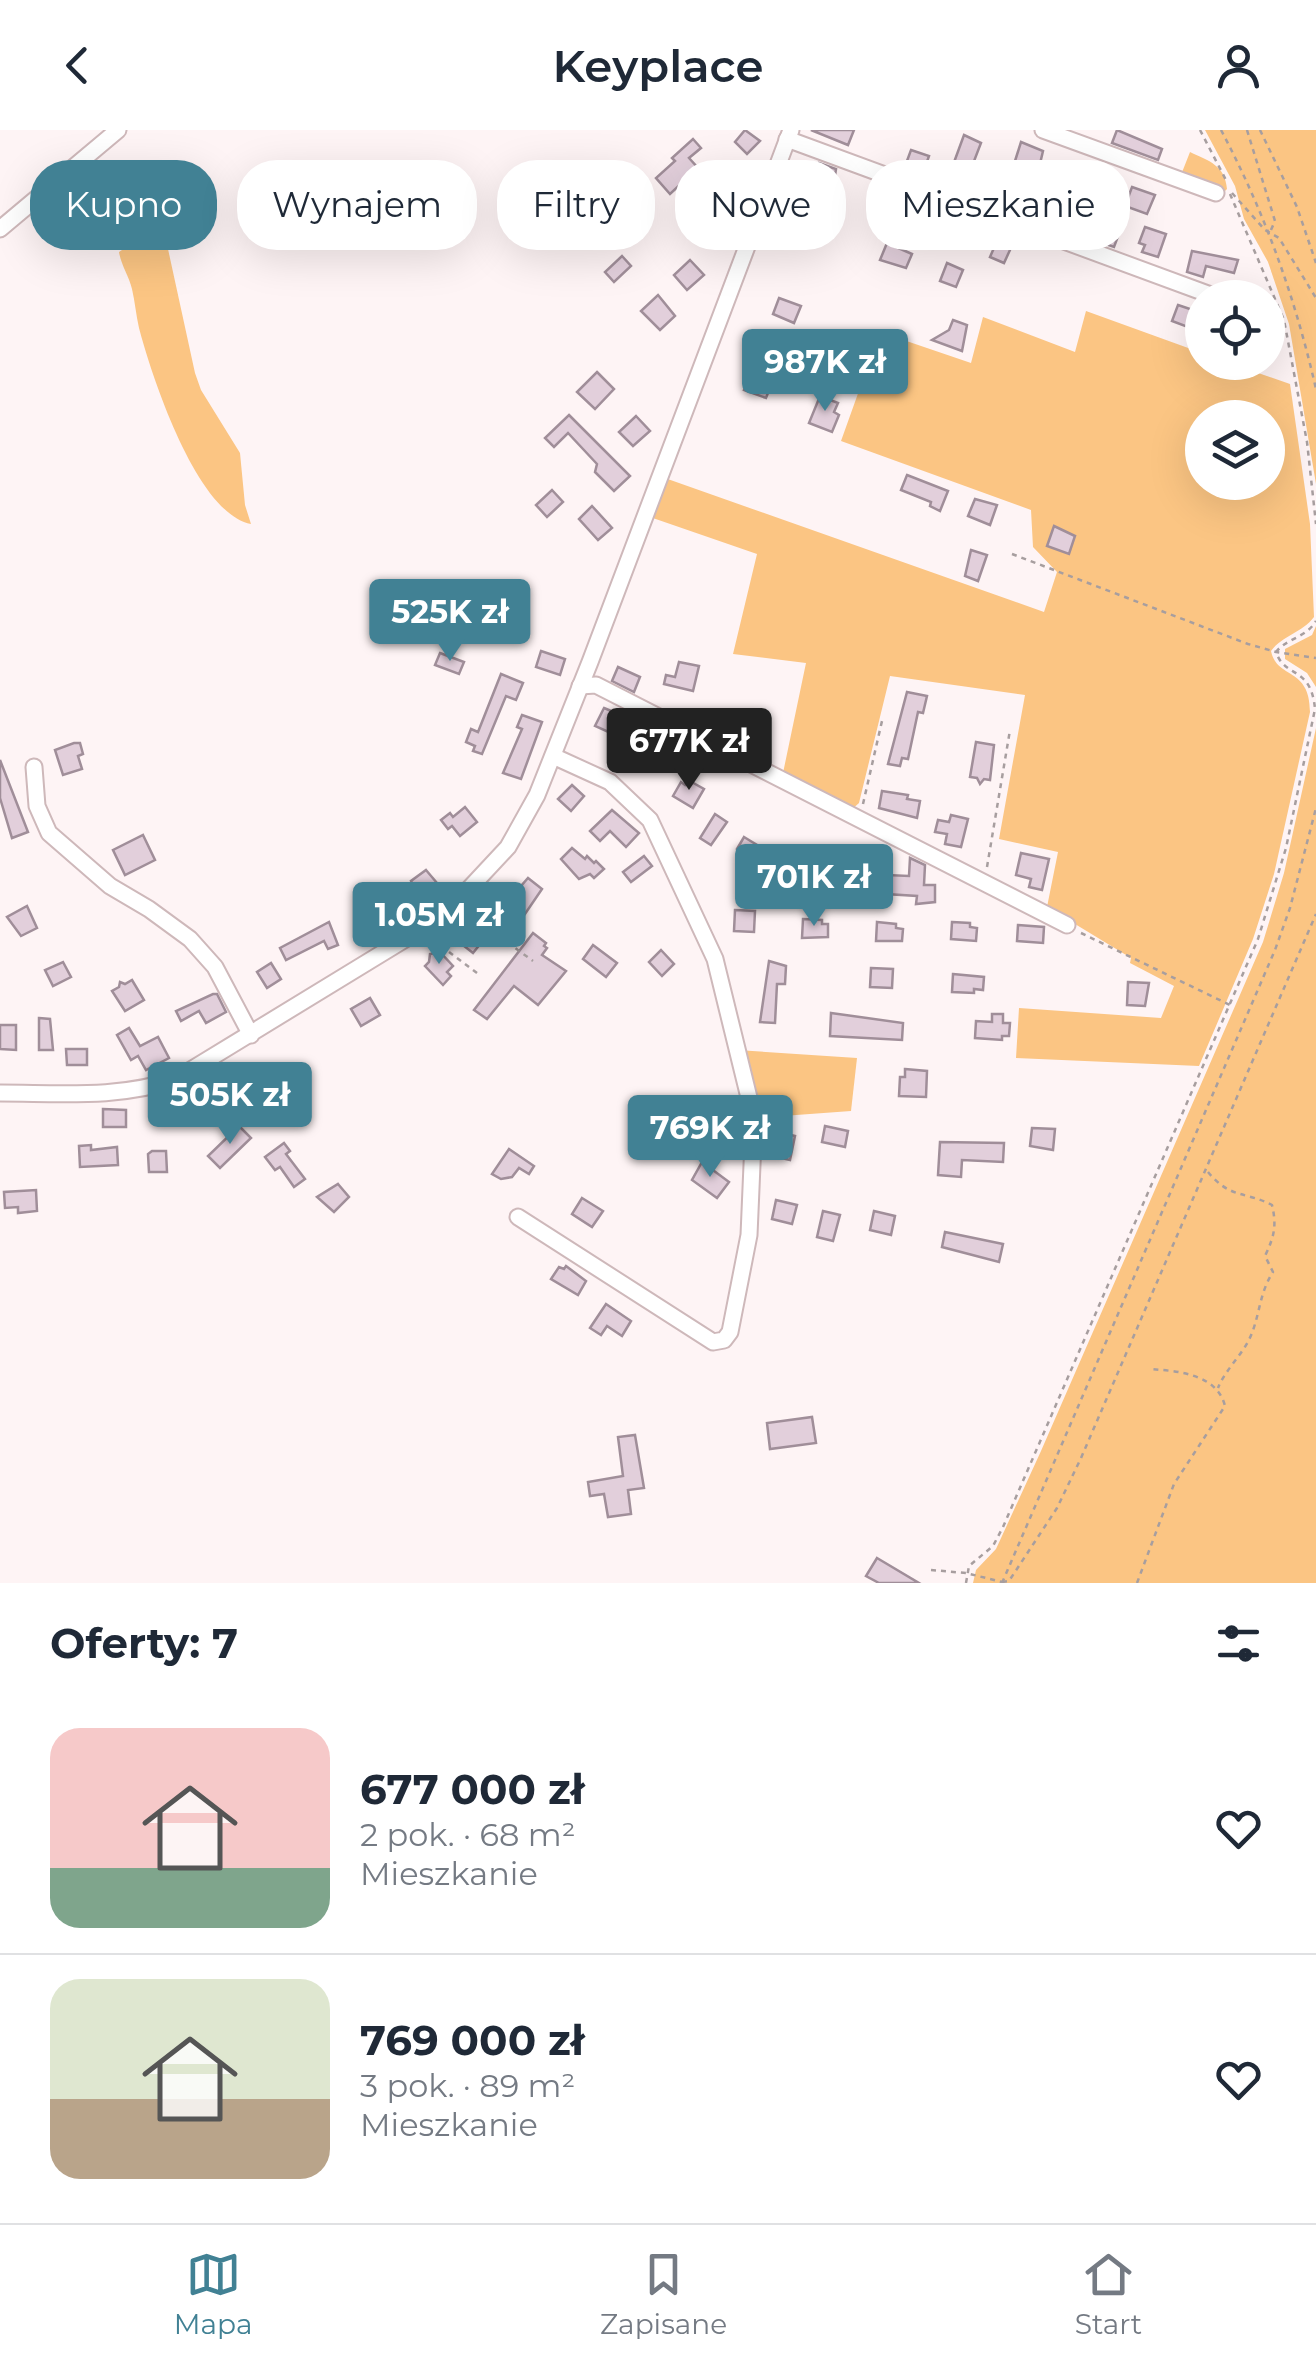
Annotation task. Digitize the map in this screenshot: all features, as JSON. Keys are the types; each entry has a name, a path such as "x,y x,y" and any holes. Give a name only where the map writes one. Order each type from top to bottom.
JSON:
{"street":[{"path":"0,229 118,130"},
{"path":"1043,130 1222,191"},
{"path":"0,1093 146,1090 176,1079 420,930 454,903 508,848 553,756 789,135 1185,285"},
{"path":"580,686 596,685 1066,925"},
{"path":"518,1216 713,1342 724,1340 730,1332 749,1235 754,1118 714,958 650,820 610,782 553,756"},
{"path":"34,767 37,806 48,833 110,886 190,939 215,966 251,1035"}],"path":[{"path":"1200,130 1226,179 1222,191 1265,280"},
{"path":"1221,130 1270,232 1296,310 1316,389"},
{"path":"1247,130 1276,221 1270,232"},
{"path":"1260,130 1297,207 1316,264"},
{"path":"1222,191 1279,238 1316,298"},
{"path":"1285,325 1307,442 1316,524"},
{"path":"1012,554 1276,652 1316,658"},
{"path":"1276,652 1282,644 1305,634 1316,621"},
{"path":"966,1583 966,1573 994,1546 1003,1528 1271,904 1315,709 1314,694 1305,677 1280,663 1276,652"},
{"path":"859,820 882,720"},
{"path":"983,883 1010,730"},
{"path":"1002,1583 1275,950 1316,808"},
{"path":"454,903 534,961"},
{"path":"930,1570 1010,1582 1057,1508 1316,914"},
{"path":"1066,925 1230,1005"},
{"path":"420,930 477,973"},
{"path":"1206,1169 1222,1188 1272,1205 1276,1222 1265,1256 1272,1272 1262,1289 1252,1334 1224,1373 1217,1390"},
{"path":"1137,1583 1174,1484 1224,1406 1217,1390 1203,1378 1150,1370"}],"shaded area":[{"path":"1205,130 1316,130 1316,484 1285,312 1285,280 1274,280 1244,219 1235,186"},
{"path":"1190,152 1219,169 1226,181 1223,193 1179,180"},
{"path":"168,250 201,390 240,453 245,505 251,524 231,515 213,496 180,441 145,350 132,289 119,252"},
{"path":"1086,311 1185,347 1185,380 1278,380 1290,384 1310,524 1314,617 1271,651 1274,660 1305,687 1310,712 1274,874 1253,939 1199,1066 1016,1058 1019,1008 1161,1018 1174,986 1130,963 1131,958 1047,907 1058,852 999,839 1025,695 890,676 859,803 850,811 783,773 806,663 733,654 757,554 647,516 662,477 1044,612 1057,572 1033,547 1031,510 841,441 880,332 971,363 983,317 1075,352"},
{"path":"1316,626 1316,687 1307,673 1285,659 1285,649 1312,635"},
{"path":"1316,728 1316,1583 973,1583 976,1570 996,1549 1041,1451 1263,942 1284,873"},
{"path":"737,1050 857,1058 851,1111 754,1118"}],"building":[{"path":"745,130 760,141 747,154 735,142"},
{"path":"811,130 854,130 848,145"},
{"path":"1117,130 1162,149 1158,160 1112,143"},
{"path":"964,135 981,143 974,160 955,160"},
{"path":"693,139 701,148 691,160 672,158"},
{"path":"1021,142 1043,151 1041,160 1015,160"},
{"path":"911,150 929,156 928,160 907,160"},
{"path":"675,161 675,189 670,194 656,178"},
{"path":"1132,187 1155,195 1147,214 1130,208"},
{"path":"1145,227 1166,234 1158,257 1142,252 1145,245 1139,243"},
{"path":"884,250 912,254 906,268 880,260"},
{"path":"993,250 1010,250 1004,263 990,257"},
{"path":"1192,251 1238,260 1234,273 1206,266 1203,277 1187,272"},
{"path":"622,256 631,266 614,282 605,272"},
{"path":"690,260 704,275 687,290 674,275"},
{"path":"947,263 963,270 956,287 940,281"},
{"path":"658,295 675,316 660,330 641,311"},
{"path":"779,298 801,306 794,323 773,314"},
{"path":"1178,305 1185,307 1185,326 1172,321"},
{"path":"953,320 967,325 962,351 932,340 949,330"},
{"path":"777,339 797,346 777,385 769,382 776,359 770,357"},
{"path":"597,372 614,389 595,409 577,392"},
{"path":"750,375 772,383 766,398 744,390"},
{"path":"820,396 838,403 834,412 839,415 832,432 809,423"},
{"path":"569,415 630,476 614,491 595,472 597,464 568,433 554,447 545,438"},
{"path":"636,416 650,431 633,446 619,432"},
{"path":"907,475 948,491 940,511 930,506 931,502 901,490"},
{"path":"552,490 563,502 547,517 536,505"},
{"path":"975,499 997,505 990,525 968,516"},
{"path":"592,506 612,528 598,540 579,519"},
{"path":"1054,526 1075,536 1069,554 1047,546"},
{"path":"971,550 987,555 978,581 965,576"},
{"path":"541,651 565,659 560,675 536,667"},
{"path":"440,653 464,662 459,674 435,665"},
{"path":"679,662 699,666 693,691 664,684 666,675 675,677"},
{"path":"618,667 640,677 634,692 612,681"},
{"path":"501,674 523,683 516,700 506,696 482,754 466,742 471,729 478,732"},
{"path":"907,692 927,696 923,713 918,712 908,759 902,758 900,766 888,764"},
{"path":"604,708 621,715 613,734 595,726"},
{"path":"522,715 542,722 521,779 503,773 522,729 517,727"},
{"path":"976,742 994,745 990,780 984,779 980,784 977,778 970,777"},
{"path":"80,743 82,769 63,775 55,750"},
{"path":"0,760 28,832 12,838 0,798"},
{"path":"688,780 704,789 693,808 673,796 681,782 685,785"},
{"path":"572,785 584,796 571,811 558,799"},
{"path":"882,791 920,801 917,818 879,808"},
{"path":"465,807 477,822 460,836 441,820 450,813 453,817"},
{"path":"612,810 639,833 626,847 610,831 600,841 590,831"},
{"path":"715,814 727,822 711,845 700,838"},
{"path":"951,815 968,819 961,847 945,844 947,834 935,832 938,820 949,822"},
{"path":"143,835 155,860 125,875 113,850"},
{"path":"744,837 762,848 761,870 747,869 747,856 737,849"},
{"path":"572,848 604,869 594,878 590,874 579,879 561,859"},
{"path":"1021,853 1049,859 1042,890 1029,887 1031,879 1016,875"},
{"path":"861,854 877,855 876,876 860,873"},
{"path":"644,856 652,866 631,882 623,872"},
{"path":"910,858 925,865 924,885 935,885 935,902 916,904 917,896 886,894 887,875 909,876"},
{"path":"426,870 437,883 419,897 411,881"},
{"path":"528,878 542,889 525,914 508,901"},
{"path":"392,894 401,910 383,920 374,905"},
{"path":"27,906 37,928 21,936 7,917"},
{"path":"735,910 755,911 754,932 734,931"},
{"path":"803,919 828,924 828,937 802,938"},
{"path":"329,922 338,945 328,949 324,941 286,960 280,948"},
{"path":"877,922 896,924 896,928 903,929 902,941 876,941"},
{"path":"952,922 970,923 970,927 977,928 976,941 951,939"},
{"path":"1018,925 1044,927 1043,943 1017,941"},
{"path":"470,927 485,938 473,953 459,942"},
{"path":"533,933 546,943 542,955 566,971 538,1005 514,986 487,1019 474,1010"},
{"path":"593,945 617,963 606,977 583,959"},
{"path":"661,950 674,964 662,976 649,962"},
{"path":"440,952 453,966 443,985 425,966 430,954"},
{"path":"769,961 786,966 785,984 777,984 775,1023 760,1022"},
{"path":"63,962 71,977 53,986 45,970"},
{"path":"271,963 281,979 267,988 257,972"},
{"path":"871,968 893,969 892,988 870,987"},
{"path":"953,974 984,977 983,990 952,992"},
{"path":"132,980 144,1000 125,1011 112,991 120,982"},
{"path":"1128,982 1149,983 1145,1006 1127,1005"},
{"path":"217,994 226,1012 206,1023 199,1011 181,1021 176,1011"},
{"path":"370,998 380,1015 361,1026 351,1009"},
{"path":"831,1013 903,1023 902,1040 830,1036"},
{"path":"992,1014 1003,1014 1003,1023 1010,1023 1009,1036 1002,1036 1002,1040 975,1038 976,1021 992,1022"},
{"path":"39,1018 50,1019 53,1050 39,1050"},
{"path":"0,1025 16,1025 16,1050 0,1049"},
{"path":"129,1028 140,1046 158,1037 169,1058 146,1070 138,1056 131,1060 117,1035"},
{"path":"66,1049 87,1049 87,1065 67,1065"},
{"path":"905,1069 927,1071 926,1097 899,1096 900,1077 905,1077"},
{"path":"218,1076 229,1093 189,1122 183,1122 171,1104"},
{"path":"103,1109 126,1110 126,1127 103,1127"},
{"path":"239,1126 251,1138 220,1168 208,1156"},
{"path":"825,1126 848,1131 845,1147 822,1142"},
{"path":"1032,1128 1055,1129 1053,1150 1030,1146"},
{"path":"778,1132 795,1136 790,1160 773,1156"},
{"path":"940,1142 1004,1143 1003,1162 962,1160 961,1177 938,1175"},
{"path":"284,1143 290,1151 286,1154 305,1179 294,1187 280,1167 275,1170 265,1157"},
{"path":"91,1145 91,1150 117,1147 118,1165 80,1167 79,1146"},
{"path":"509,1149 534,1166 529,1174 519,1168 512,1177 501,1179 492,1174"},
{"path":"166,1151 167,1172 149,1172 148,1154"},
{"path":"702,1162 729,1182 717,1198 692,1180"},
{"path":"338,1184 349,1197 334,1212 317,1197"},
{"path":"36,1190 37,1211 18,1213 18,1207 5,1208 4,1192"},
{"path":"582,1198 603,1211 592,1227 572,1214"},
{"path":"776,1200 797,1205 792,1224 772,1219"},
{"path":"823,1211 840,1215 833,1241 817,1237"},
{"path":"874,1211 895,1216 891,1235 870,1230"},
{"path":"945,1232 1003,1244 999,1262 942,1247"},
{"path":"566,1266 586,1281 578,1295 551,1279 559,1267"},
{"path":"606,1304 631,1321 622,1336 607,1326 601,1335 590,1328"},
{"path":"812,1417 816,1443 770,1449 767,1423"},
{"path":"635,1435 644,1488 628,1490 631,1514 608,1517 604,1494 590,1496 588,1482 623,1476 618,1437"},
{"path":"877,1558 919,1583 879,1583 866,1576"}]}
